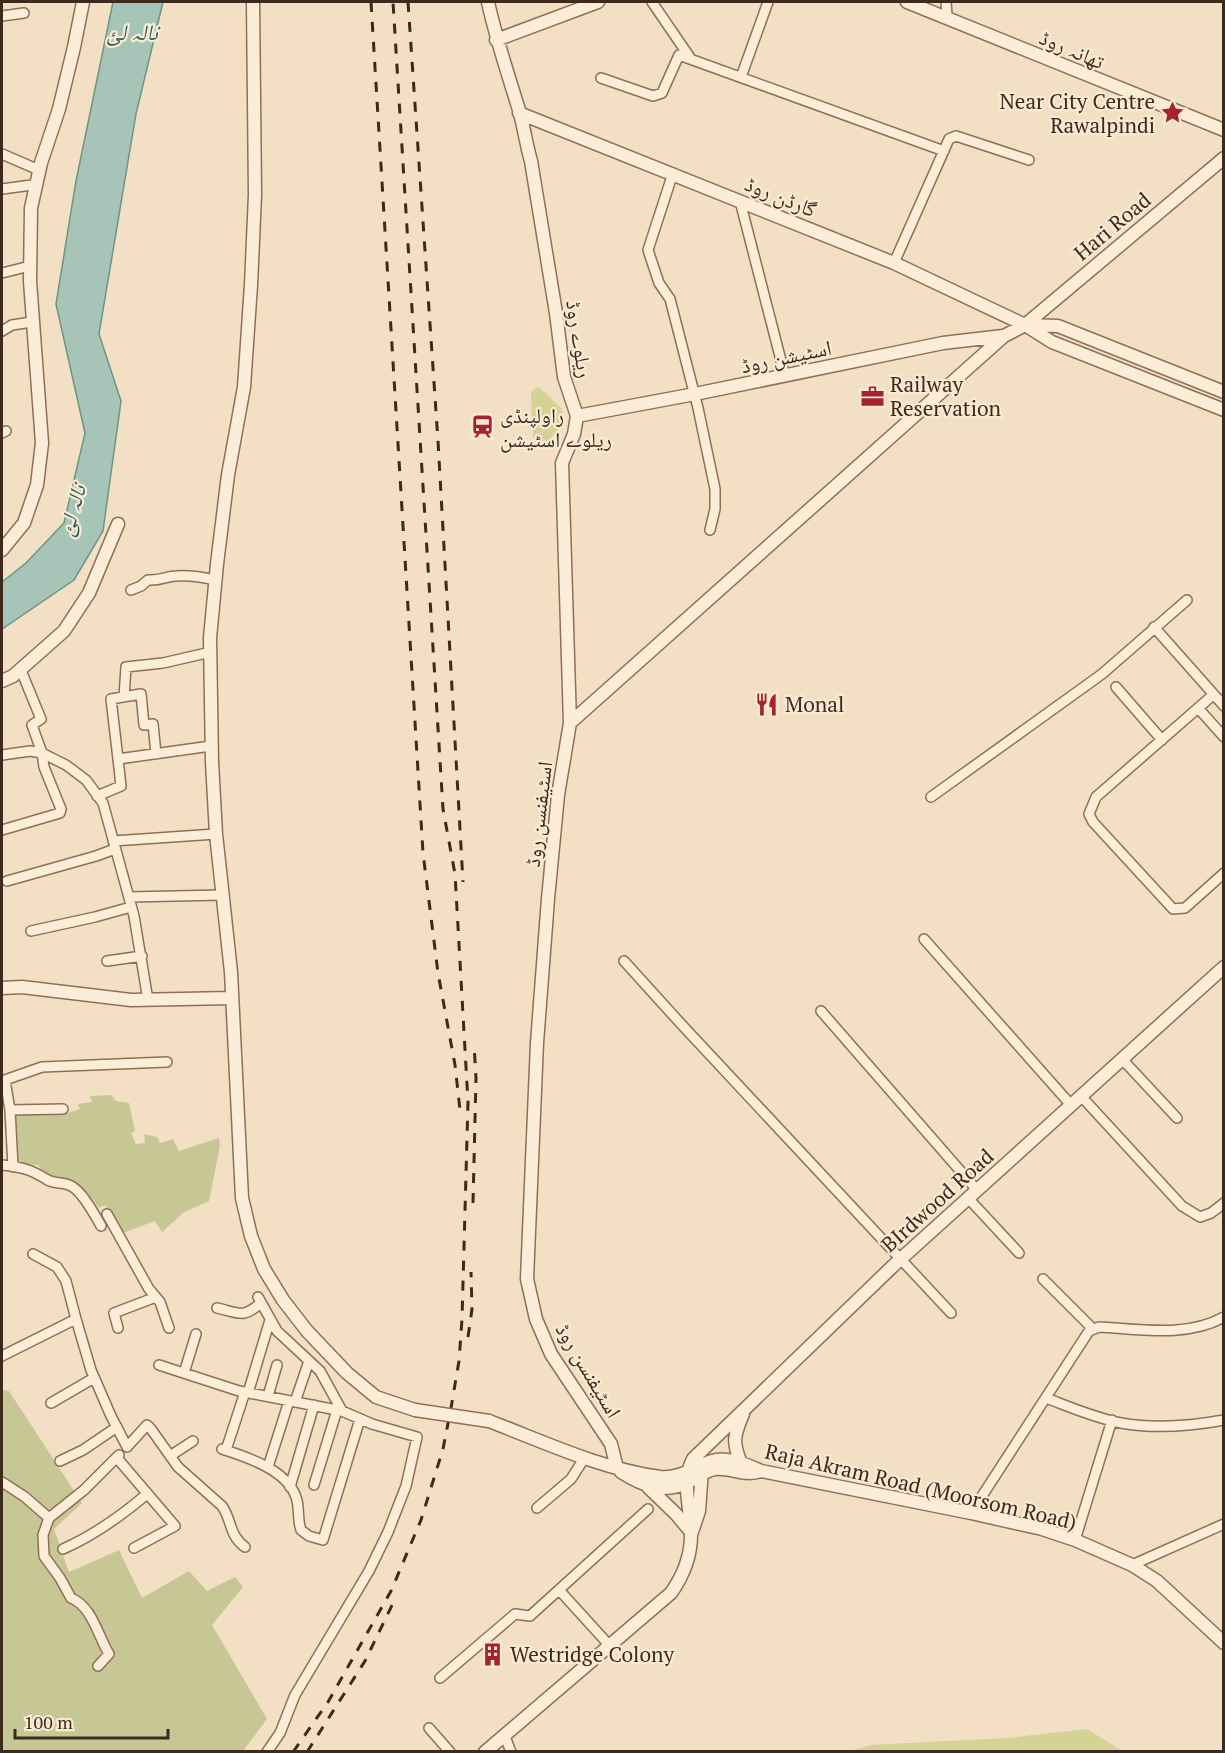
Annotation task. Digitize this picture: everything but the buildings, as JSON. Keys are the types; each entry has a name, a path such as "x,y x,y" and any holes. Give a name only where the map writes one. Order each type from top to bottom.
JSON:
{"street":[{"path":"2,550 24,523 37,485 42,443 30,266 31,208 39,170 59,109 83,2"},
{"path":"253,2 255,195 251,285 244,387 228,475 210,638 211,746 216,834 231,972 242,1198 251,1236 264,1269 307,1330 347,1373 376,1397 415,1410 489,1421 617,1468 660,1477 688,1478"},
{"name":"ریلوے روڈ","path":"488,2 496,40 519,113 533,172 564,377 577,416"},
{"path":"496,40 598,2"},
{"path":"652,2 691,59"},
{"path":"741,77 768,2"},
{"name":"تھانہ روڈ","path":"907,2 947,16 1070,69 1224,130"},
{"path":"946,2 947,16"},
{"path":"2,16 24,13"},
{"path":"601,78 653,96 662,93 679,55 944,151"},
{"name":"گارڈن روڈ","path":"519,113 894,263 1024,325 1052,342 1224,410"},
{"path":"894,263 949,139 956,136 1029,160"},
{"path":"2,154 39,170"},
{"name":"Hari Road","path":"1004,336 1024,325 1224,158"},
{"path":"673,173 648,250 659,283 670,299 695,394 715,489 715,509 710,530"},
{"path":"2,189 32,185"},
{"path":"740,201 785,376"},
{"path":"2,273 30,266"},
{"path":"2,331 12,324 33,322"},
{"path":"1024,325 1058,326 1224,392"},
{"path":"570,723 1004,336"},
{"name":"اسٹیشن روڈ","path":"577,416 943,344 1004,336"},
{"path":"570,723 562,463 574,434 577,416"},
{"path":"2,681 13,676 64,631 89,593 118,524"},
{"path":"131,590 141,586 148,579 161,580 173,576 195,576 215,579"},
{"path":"931,797 1102,674 1187,600"},
{"path":"1154,627 1224,706"},
{"path":"124,697 126,668 163,663 211,652"},
{"path":"2,830 60,813 61,809 44,767 42,753 32,725 41,719 20,668"},
{"path":"1116,687 1162,740"},
{"path":"98,796 121,786 111,699 141,694 144,724 153,724 156,754"},
{"path":"1213,695 1096,797 1089,814 1093,822 1173,909 1185,908 1224,873"},
{"path":"1198,708 1224,737"},
{"name":"اسٹیفنسن روڈ","path":"570,723 558,795 548,899 537,1042 527,1279 536,1319 551,1354 612,1444 617,1468"},
{"path":"118,759 211,746"},
{"path":"2,755 30,751 42,753 66,765 86,780 103,803 130,902 142,956 148,1000"},
{"path":"7,881 96,856 114,845 216,834"},
{"path":"31,931 95,917 130,902 222,895"},
{"path":"924,939 1071,1105"},
{"path":"107,961 142,956"},
{"path":"624,961 951,1313"},
{"name":"BIrdwood Road","path":"688,1478 693,1459 901,1258 1224,967"},
{"path":"2,988 22,987 148,1000 231,998"},
{"path":"821,1011 1019,1253"},
{"path":"1122,1059 1177,1118"},
{"path":"13,1167 10,1110 3,1081 42,1066 167,1062"},
{"path":"1081,1096 1182,1206 1200,1217 1211,1213 1224,1203"},
{"path":"10,1110 63,1109"},
{"path":"2,1165 29,1169 47,1180 75,1188 94,1212 101,1226"},
{"path":"107,1214 149,1289 160,1302 170,1328"},
{"path":"33,1254 57,1267 66,1281 94,1378 128,1448"},
{"path":"1043,1279 1093,1329"},
{"path":"118,1328 114,1313 156,1297"},
{"path":"217,1308 243,1314 249,1313 259,1300 277,1331 320,1371 340,1410 314,1485"},
{"path":"971,1513 1089,1331 1099,1327 1183,1330 1212,1324 1224,1317"},
{"path":"2,1356 76,1319"},
{"path":"270,1320 224,1450 268,1467 290,1487 296,1498 301,1530 309,1536 323,1540 360,1419"},
{"path":"184,1373 196,1334"},
{"path":"268,1467 309,1361"},
{"path":"159,1365 246,1392 340,1410 360,1419 417,1437 406,1486 388,1532 369,1571 295,1695 280,1733 267,1752"},
{"path":"268,1396 277,1365"},
{"path":"51,1403 94,1378"},
{"path":"1046,1398 1122,1423 1170,1426 1224,1420"},
{"path":"290,1487 314,1406"},
{"path":"741,1463 734,1446 736,1429 746,1407"},
{"path":"1075,1540 1112,1420"},
{"path":"98,1666 109,1654 89,1614 79,1602 71,1598 44,1556 44,1535 49,1518 84,1490 128,1448 147,1425 178,1467 222,1506 227,1513 233,1535 245,1547"},
{"path":"60,1461 82,1450 117,1427"},
{"path":"170,1456 194,1441"},
{"path":"485,1752 671,1593 686,1564 699,1511 702,1470 700,1452"},
{"path":"537,1508 571,1479 585,1457"},
{"path":"117,1458 175,1526 134,1548"},
{"name":"Raja Akram Road (Moorsom Road)","path":"702,1470 718,1460 741,1463 761,1471 1042,1529 1075,1540 1132,1565 1156,1581 1224,1643"},
{"path":"617,1468 648,1487 692,1533"},
{"path":"648,1487 662,1489 702,1470 716,1469 746,1474 761,1471"},
{"path":"688,1478 687,1508 692,1533"},
{"path":"2,1482 25,1497 49,1518"},
{"path":"63,1549 95,1534 147,1494"},
{"path":"440,1678 515,1614 530,1616 648,1509"},
{"path":"1132,1565 1224,1524"},
{"path":"560,1591 610,1646"},
{"path":"429,1728 450,1752"},
{"path":"504,1734 511,1752"}],"green space":[{"path":"539,387 561,408 564,418 547,443 541,445 536,443 533,437 531,394 533,389"},
{"path":"111,1095 116,1101 129,1103 135,1131 131,1133 136,1144 145,1143 144,1134 157,1137 160,1143 173,1139 179,1151 219,1138 220,1146 209,1201 183,1213 162,1232 155,1221 120,1234 105,1205 99,1208 82,1189 65,1181 47,1178 38,1165 16,1164 15,1114 68,1113 80,1109 78,1104 92,1102 90,1096"},
{"path":"2,1390 9,1391 82,1503 54,1529 69,1572 119,1550 142,1598 189,1571 207,1591 235,1577 243,1587 212,1625 267,1719 243,1751 2,1751"},
{"path":"1087,1729 1122,1751 852,1751 870,1745 1008,1738"}],"water":[{"name":"نالہ لئ","path":"113,2 163,2 136,114 99,334 121,401 103,531 74,580 2,629 2,582 26,563 64,523 85,433 56,304 76,181"}],"railway":[{"path":"371,2 423,853 438,973 455,1065 460,1110"},
{"path":"293,1752 328,1702 391,1591 421,1520 443,1449 459,1361 462,1319 468,1102 455,874 443,809 393,2"},
{"path":"408,2 438,441 463,882"},
{"path":"473,1203 476,1078 474,1044"},
{"path":"468,1337 472,1309 471,1272"},
{"path":"307,1752 365,1661 395,1599"}],"place":[{"name":"Near City Centre Rawalpindi","path":"1173,113"},
{"name":"Railway Reservation","path":"872,396"},
{"name":"راولپنڈی ریلوے اسٹیشن","path":"482,427"},
{"name":"Monal","path":"767,704"},
{"name":"Westridge Colony","path":"492,1654"}]}
